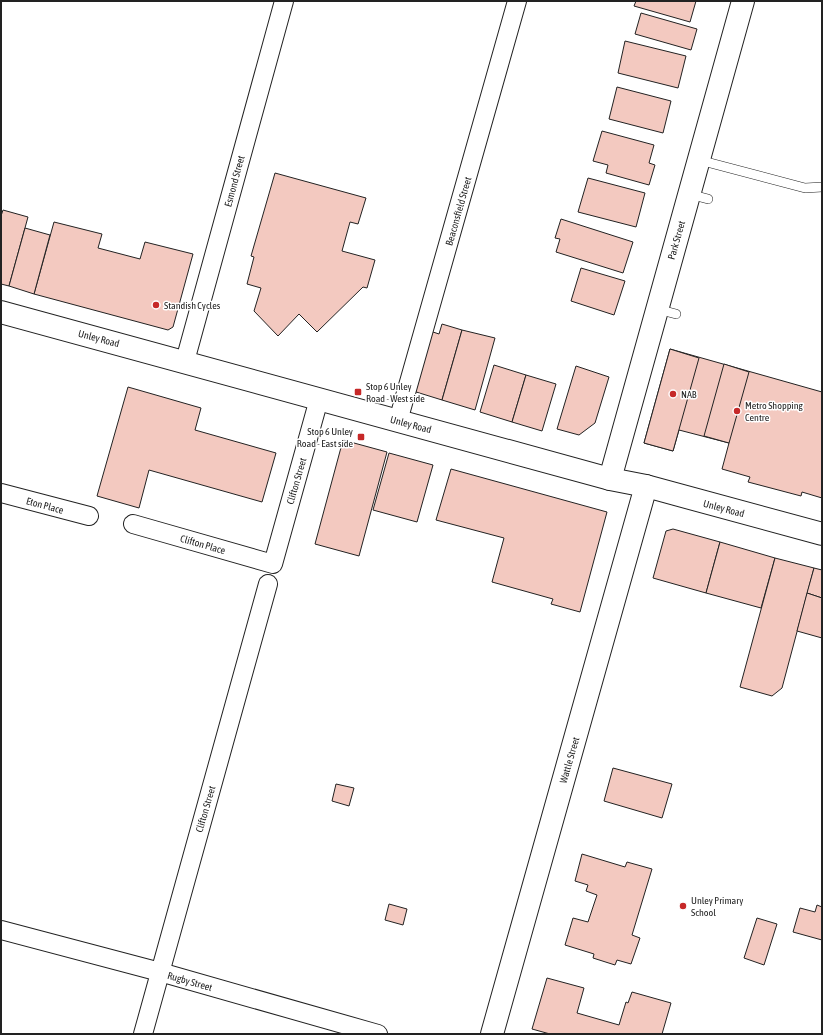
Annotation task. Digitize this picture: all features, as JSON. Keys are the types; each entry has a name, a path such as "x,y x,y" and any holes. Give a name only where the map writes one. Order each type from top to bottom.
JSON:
{"street":[{"name":"Esmond Street","path":"185,361 284,1"},
{"name":"Beaconsfield Street","path":"398,421 517,1"},
{"name":"Park Street","path":"610,479 667,312 699,197 699,160 743,1"},
{"name":"Unley Road","path":"1,312 185,361 610,479 646,486 822,534"},
{"name":"Clifton Street","path":"273,564 319,398"},
{"name":"Wattle Street","path":"492,1034 646,486"},
{"name":"Eton Place","path":"1,493 89,516"},
{"name":"Clifton Place","path":"133,524 273,564"},
{"name":"Clifton Street","path":"143,1034 268,584"},
{"name":"Rugby Street","path":"1,930 160,972 378,1034"}],"lane":[{"path":"699,160 805,188 822,187"}],"building":[{"path":"636,1 696,1 690,22 634,6"},
{"path":"641,13 697,29 691,50 635,34"},
{"path":"625,41 686,56 678,88 618,73"},
{"path":"617,87 671,101 663,133 609,119"},
{"path":"602,131 654,145 649,163 655,165 649,185 606,173 608,165 593,161"},
{"path":"275,173 366,198 358,224 350,222 342,251 375,260 367,288 363,287 317,332 299,314 278,336 254,311 261,288 247,284 254,257 251,256"},
{"path":"588,178 645,193 636,227 578,212"},
{"path":"3,210 28,217 9,286 1,284 1,216"},
{"path":"561,219 633,242 623,273 556,252 560,239 555,238"},
{"path":"54,222 102,234 98,248 140,259 145,242 193,254 173,327 168,330 34,294"},
{"path":"25,228 50,235 34,294 9,286"},
{"path":"581,268 625,281 614,315 571,301"},
{"path":"442,324 462,330 442,400 413,391 430,331 439,334"},
{"path":"462,330 495,338 475,410 442,400"},
{"name":"Metro Shopping Centre","path":"670,349 822,392 822,498 802,492 801,496 748,482 750,477 722,469 729,443 679,430 673,451 644,443"},
{"name":"NAB","path":"670,349 699,358 673,451 644,443"},
{"path":"724,364 749,372 729,443 704,436"},
{"path":"494,365 526,375 512,422 480,412"},
{"path":"576,366 609,377 595,423 579,435 557,429"},
{"path":"526,375 556,384 542,431 512,422"},
{"path":"128,387 201,408 195,430 276,453 262,502 149,470 139,508 97,496"},
{"path":"343,440 387,452 359,556 315,544"},
{"path":"389,453 433,465 417,522 373,510"},
{"path":"451,469 607,512 580,612 551,604 553,599 492,582 504,538 436,520"},
{"path":"673,529 720,542 706,593 653,578 666,531"},
{"path":"720,542 775,558 761,608 706,593"},
{"path":"775,558 814,568 782,688 772,696 740,687"},
{"path":"814,568 822,570 822,598 807,593"},
{"path":"807,593 822,598 822,638 797,631"},
{"path":"613,768 672,784 662,818 604,801"},
{"path":"336,784 354,788 349,806 332,801"},
{"path":"582,854 625,867 627,862 652,869 632,935 640,938 631,964 617,960 615,965 593,958 594,954 565,945 573,918 588,922 597,895 586,891 588,885 575,881"},
{"path":"389,904 407,909 403,925 385,920"},
{"path":"817,905 822,907 822,940 793,932 800,908 815,912"},
{"path":"757,918 777,924 764,965 744,958"},
{"path":"547,978 584,988 577,1013 619,1025 626,1002 628,1003 632,992 671,1003 662,1034 550,1034 532,1029"}],"place":[{"name":"Standish Cycles","path":"156,305"},
{"name":"Stop 6 Unley Road - West side","path":"358,392"},
{"name":"NAB","path":"673,394"},
{"name":"Metro Shopping Centre","path":"737,411"},
{"name":"Stop 6 Unley Road - East side","path":"361,437"},
{"name":"Unley Primary School","path":"683,906"}]}
